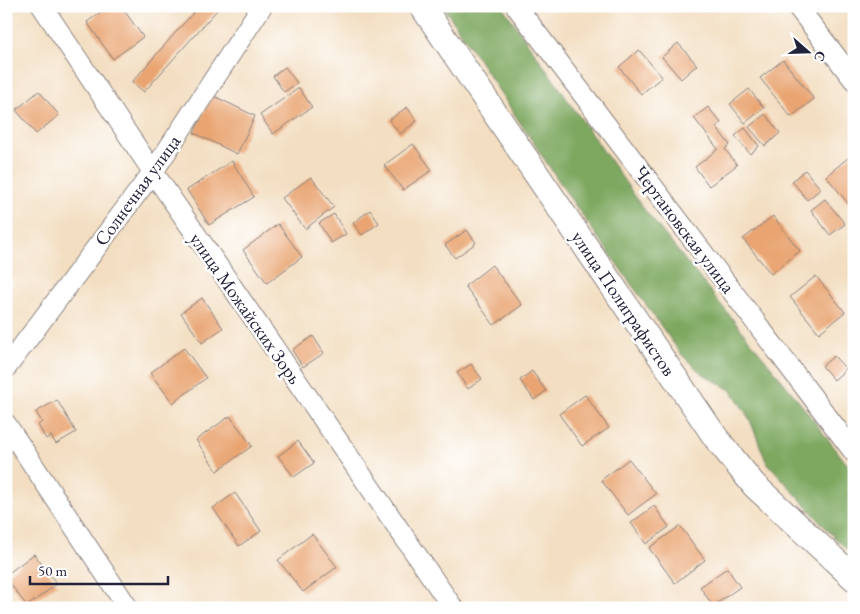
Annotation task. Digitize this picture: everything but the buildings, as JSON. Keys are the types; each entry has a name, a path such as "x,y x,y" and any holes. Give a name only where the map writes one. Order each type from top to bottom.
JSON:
{"street":[{"name":"улица Можайских Зорь","path":"42,6 153,172 453,608"},
{"name":"Солнечная улица","path":"6,368 153,172 262,6"},
{"name":"улица Полиграфистов","path":"422,6 716,438 754,485 854,578"},
{"name":"Чертановская улица","path":"516,6 854,452"},
{"path":"797,6 854,80"},
{"path":"6,424 128,608"}],"green space":[{"path":"443,6 502,6 644,209 854,473 854,556 833,536 766,461 750,420 732,391 700,372 681,354 570,198"}]}
